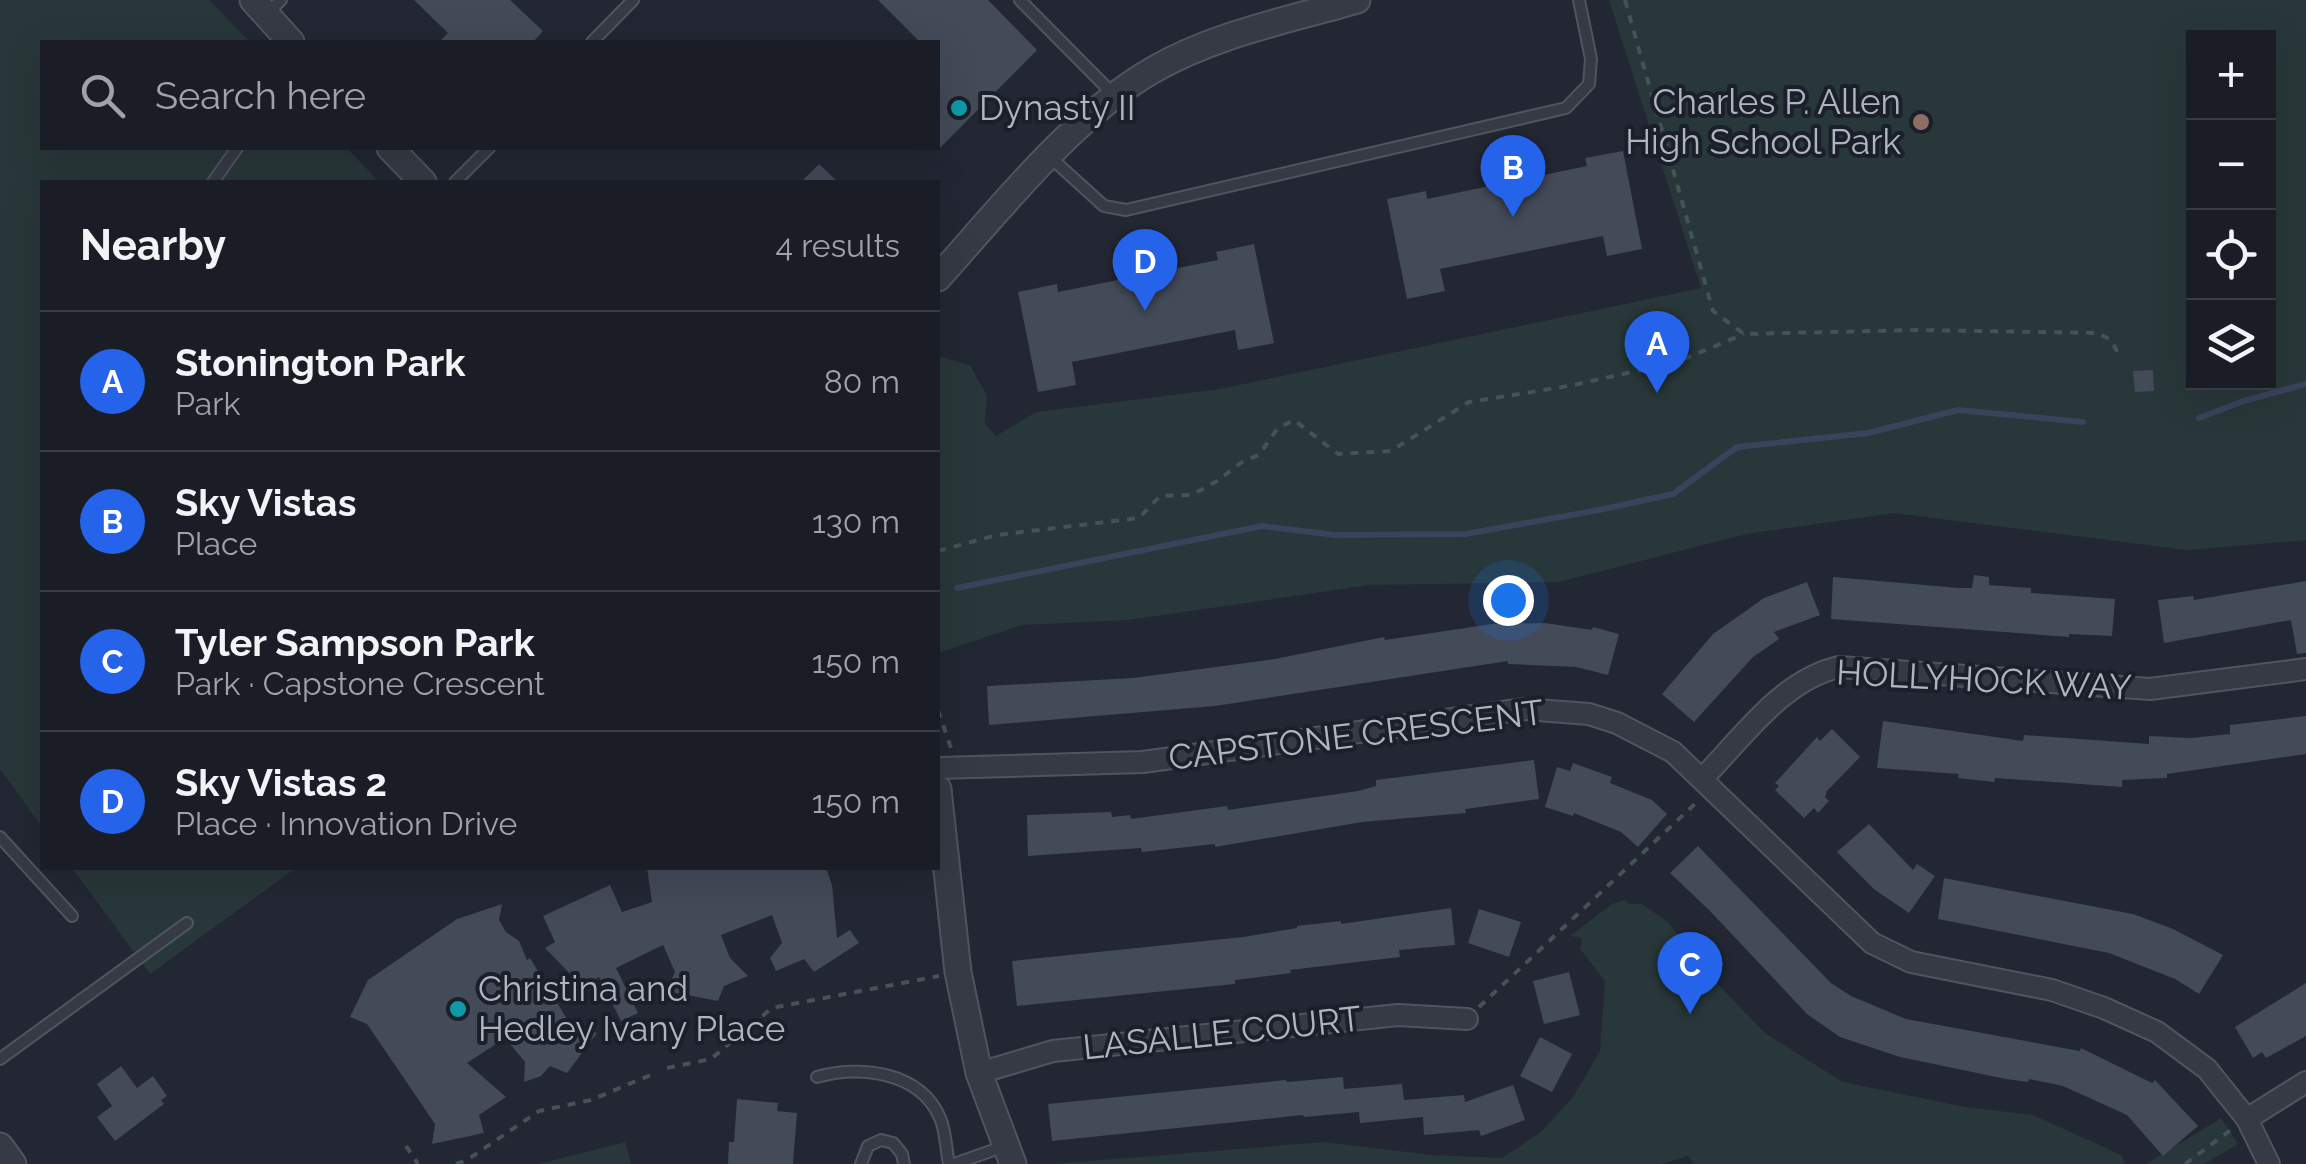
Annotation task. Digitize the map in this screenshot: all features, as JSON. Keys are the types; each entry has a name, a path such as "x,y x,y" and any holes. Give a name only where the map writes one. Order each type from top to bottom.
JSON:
{"street":[{"path":"940,276 1050,157 1114,95 1208,43 1357,0"},
{"path":"267,5 290,40"},
{"path":"392,150 422,180"},
{"name":"HOLLYHOCK WAY","path":"1708,783 1798,683 1819,671 1839,667 2150,689 2306,669"},
{"name":"CAPSTONE CRESCENT","path":"946,768 1143,762 1524,709 1589,714 1617,723 1673,752 1872,943 1911,962 2052,990 2157,1032 2208,1069 2248,1119 2269,1164"},
{"path":"940,807 958,972 980,1073 1009,1155"},
{"name":"LASALLE COURT","path":"980,1073 1053,1051 1398,1015 1467,1019"},
{"path":"2248,1119 2306,1082"},
{"path":"0,1146 13,1164"}],"lane":[{"path":"594,40 633,0"},
{"path":"1020,0 1114,95"},
{"path":"1050,157 1104,206 1126,210 1566,108 1590,84 1591,59 1578,0"},
{"path":"214,180 236,150"},
{"path":"457,180 487,150"},
{"path":"0,837 72,916"},
{"path":"0,862 11,851"},
{"path":"0,1058 187,923"},
{"path":"817,1077 856,1070 882,1072 922,1094 940,1117 951,1164 1009,1155"},
{"path":"861,1164 868,1146 880,1140 893,1142 904,1164"}],"path":[{"path":"1625,0 1713,310 1744,334"},
{"path":"940,551 997,535 1139,518 1160,496 1192,495 1259,455 1277,428 1294,420 1338,454 1392,452 1468,402 1570,386 1677,362 1744,334 1918,330 2098,333 2111,340 2120,357"},
{"path":"940,724 946,768"},
{"path":"1467,1019 1708,783"},
{"path":"667,1068 712,1059 772,1008 958,972"},
{"path":"456,1164 539,1112 590,1100 654,1074"},
{"path":"2185,1164 2248,1119"},
{"path":"406,1146 418,1164"}],"shaded area":[{"path":"0,0 209,0 248,40 40,40 40,150 349,150 377,180 40,180 40,824 0,769"},
{"path":"1609,0 2306,0 2306,540 2187,550 1894,513 1746,534 1559,582 1370,585 1128,620 1022,625 940,652 940,355 970,365 987,396 985,424 996,436 1036,412 1220,389 1701,288"},
{"path":"73,870 293,870 150,974"},
{"path":"1625,900 1642,904 1668,922 1708,974 1765,1033 1843,1082 1965,1107 2033,1115 2121,1155 2126,1164 1694,1164 1688,1156 1662,1164 1053,1164 1323,1142 1432,1155 1502,1158 1541,1132 1573,1097 1600,1051 1605,981 1580,949 1582,938 1570,936 1612,904"},
{"path":"2221,1118 2238,1144 2204,1164 2146,1164"},
{"path":"625,1142 631,1164 538,1164"}],"building":[{"path":"414,0 510,0 543,31 535,40 441,40 448,33"},
{"name":"Dynasty II","path":"878,0 988,0 1037,50 940,148 940,40 918,40"},
{"path":"1623,151 1642,249 1607,256 1603,236 1440,269 1445,291 1407,299 1387,199 1426,191 1427,199 1587,166 1585,158"},
{"path":"819,164 836,180 803,180"},
{"path":"1254,244 1274,343 1238,350 1235,330 1072,362 1076,385 1038,392 1018,292 1057,284 1058,292 1218,260 1216,252"},
{"path":"2153,370 2154,391 2135,392 2133,371"},
{"path":"1974,575 1989,577 1989,585 2031,588 2031,593 2115,599 2112,636 2069,637 1831,619 1833,577 1972,588"},
{"path":"2306,581 2306,653 2297,654 2291,620 2164,643 2158,600 2193,596 2194,600"},
{"path":"1807,582 1820,615 1774,632 1779,639 1753,657 1694,722 1662,694 1713,634 1764,598"},
{"path":"1545,623 1592,630 1593,627 1619,634 1608,675 1576,667 1508,661 1215,706 989,725 987,686 1133,678 1275,659 1384,637 1385,640 1492,624"},
{"path":"2306,716 2306,754 2167,774 2167,778 2122,780 2122,787 1995,778 1994,782 1958,778 1959,774 1877,768 1883,721 2023,741 2024,735 2149,744 2149,736 2191,738 2230,734 2230,725"},
{"path":"1832,729 1860,757 1827,791 1825,797 1829,801 1818,813 1814,808 1804,818 1775,790 1779,786 1775,783 1817,737 1820,741"},
{"path":"1534,760 1539,799 1465,809 1466,813 1362,822 1215,847 1028,856 1027,815 1111,812 1112,817 1130,815 1131,819 1227,806 1228,810 1358,791 1376,786 1376,780"},
{"path":"1573,763 1612,777 1610,783 1652,800 1667,814 1638,847 1621,832 1574,813 1573,816 1545,807 1557,767 1570,771"},
{"path":"1869,824 1913,870 1917,864 1935,876 1909,913 1875,890 1837,852"},
{"path":"1698,846 1831,983 1851,996 1906,1019 2080,1051 2081,1048 2152,1083 2155,1080 2198,1126 2163,1156 2127,1115 2063,1086 2006,1079 1900,1057 1840,1037 1807,1014 1670,873"},
{"path":"647,870 827,870 837,938 850,930 859,943 814,972 804,959 776,971 770,958 782,943 772,915 721,935 730,958 748,976 724,986 718,1001 666,991 675,972 663,945 616,968 638,1013 621,1021 599,977 582,986 545,948 555,942 543,916 610,885 622,912 652,902"},
{"path":"1944,878 2133,914 2223,955 2199,994 2175,979 2109,953 1938,919"},
{"path":"502,904 499,920 506,932 519,941 527,960 530,958 570,1024 597,1033 567,1073 550,1066 541,1076 524,1082 525,1062 505,1038 467,1063 506,1097 479,1115 484,1133 432,1144 435,1124 367,1024 350,1017 368,980 457,919"},
{"path":"1451,908 1455,945 1399,950 1400,957 1290,970 1291,973 1235,980 1235,984 1017,1006 1012,961 1243,937 1297,926 1341,924"},
{"path":"1479,909 1521,922 1509,957 1468,943"},
{"path":"1569,972 1580,1015 1544,1024 1533,981"},
{"path":"2306,983 2306,1036 2266,1058 2262,1052 2253,1058 2235,1027"},
{"path":"1540,1037 1572,1054 1552,1092 1520,1076"},
{"path":"121,1066 137,1088 153,1076 167,1096 161,1100 164,1104 115,1141 97,1117 112,1106 97,1084"},
{"path":"1343,1077 1344,1089 1402,1084 1404,1100 1464,1095 1465,1102 1513,1085 1525,1120 1481,1136 1479,1130 1424,1135 1423,1117 1360,1123 1359,1112 1052,1141 1048,1104"},
{"path":"737,1099 778,1103 777,1111 797,1113 793,1164 728,1164"}],"waterway":[{"path":"2199,418 2306,384"},
{"path":"957,588 1262,526 1335,535 1466,534 1673,494 1737,447 1868,433 1958,410 2083,422"}],"place":[{"name":"Dynasty II","path":"959,108"},
{"name":"Charles P. Allen High School Park","path":"1921,122"},
{"name":"Sky Vistas","path":"1513,217"},
{"name":"Sky Vistas 2","path":"1145,311"},
{"name":"Stonington Park","path":"1657,393"},
{"name":"Christina and Hedley Ivany Place","path":"458,1009"},
{"name":"Tyler Sampson Park","path":"1690,1014"}]}
